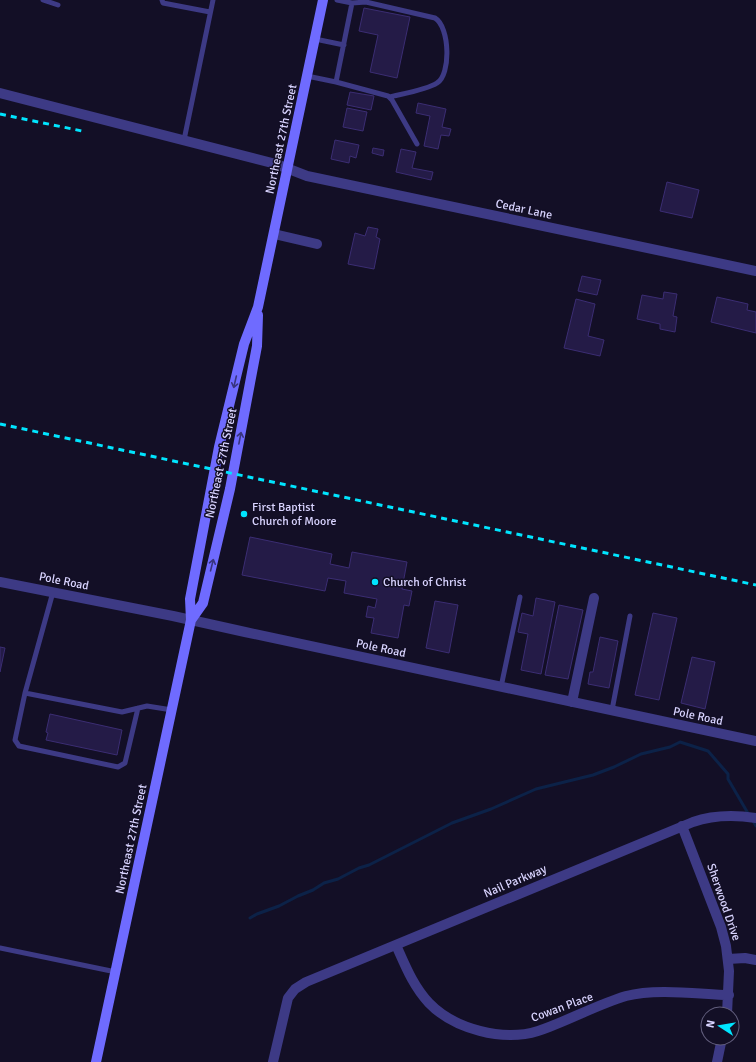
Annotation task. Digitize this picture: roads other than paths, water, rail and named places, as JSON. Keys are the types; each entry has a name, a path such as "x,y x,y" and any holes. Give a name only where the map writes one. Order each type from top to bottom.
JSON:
{"main road":[{"name":"Northeast 27th Street","path":"96,1062 192,620 190,599 219,447 244,344 258,307 323,0"},
{"name":"Northeast 27th Street","path":"192,620 203,603 230,489 257,346 258,307"}],"street":[{"name":"Cedar Lane","path":"0,93 276,164 307,176 756,272"},
{"path":"274,234 317,244"},
{"name":"Pole Road","path":"0,582 192,620 756,741"},
{"path":"572,702 594,598"},
{"name":"Nail Parkway","path":"273,1062 285,1006 291,993 306,982 701,819 729,816 756,818"},
{"name":"Sherwood Drive","path":"682,826 721,927 726,946 729,971 728,1006"},
{"name":"Cowan Place","path":"396,945 412,980 429,1003 450,1019 476,1030 488,1033 512,1035 537,1031 626,997 642,993 659,992 729,995"},
{"path":"728,959 745,958 756,960"},
{"path":"717,1062 720,1046"}],"lane":[{"path":"42,0 58,5"},
{"path":"162,0 163,3 210,12"},
{"path":"184,140 213,0"},
{"path":"337,0 352,3 366,2 435,18 440,21 443,27 447,50 444,68 438,83 389,97"},
{"path":"336,82 352,3"},
{"path":"315,40 344,45"},
{"path":"307,76 386,95 392,100 417,144"},
{"path":"53,592 25,693 14,740 19,746 118,767 125,764 138,708"},
{"path":"501,686 520,597"},
{"path":"612,710 630,616"},
{"path":"25,693 122,712 147,706 172,710"},
{"path":"0,948 116,972"}],"waterway":[{"path":"250,918 313,890 324,883 338,879 359,868 369,865 452,823 491,809 536,789 593,775 641,754 670,747 680,742 708,751 728,774 728,779 749,815"},
{"path":"752,819 756,826"}],"railway":[{"path":"0,114 82,131"},
{"path":"0,424 756,585"}],"place":[{"name":"First Baptist Church of Moore","path":"244,514"},
{"name":"Church of Christ","path":"375,582"}]}
